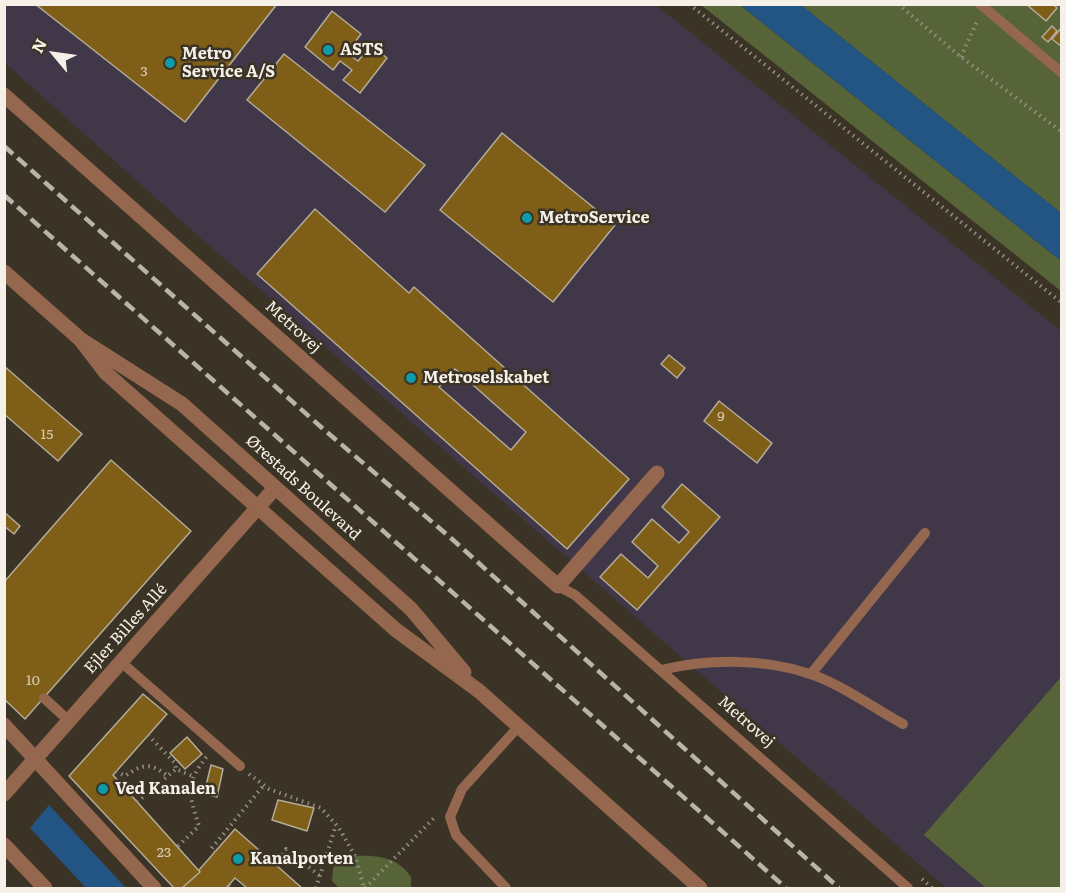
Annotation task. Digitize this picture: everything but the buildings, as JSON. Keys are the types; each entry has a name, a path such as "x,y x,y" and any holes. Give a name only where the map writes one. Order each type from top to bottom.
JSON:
{"street":[{"name":"Metrovej","path":"4,95 558,586"},
{"name":"Ørestads Boulevard","path":"4,272 80,339 182,404 411,609 479,691"},
{"name":"Ørestads Boulevard","path":"80,339 106,373 258,508 396,630 479,691 700,888"},
{"path":"558,586 657,473"},
{"name":"Ejler Billes Allé","path":"4,794 275,488"},
{"path":"4,725 154,888"},
{"path":"4,844 45,888"}],"lane":[{"path":"982,5 1062,73"},
{"path":"811,674 924,533"},
{"name":"Metrovej","path":"558,586 575,595 908,888"},
{"path":"122,662 240,766"},
{"path":"661,670 677,666 752,662 811,674 903,724"},
{"path":"44,698 69,721"},
{"path":"506,888 456,835 450,817 462,789 519,726"}],"path":[{"path":"689,4 1062,303"},
{"path":"898,4 961,57 1062,132"},
{"path":"961,57 982,5"},
{"path":"148,735 176,764 176,769"},
{"path":"178,846 199,826 190,799 192,776 216,745"},
{"path":"116,771 125,776 139,767 155,766 168,776"},
{"path":"240,766 279,794 321,808 336,825 355,856 364,888 438,814"},
{"path":"176,769 192,776"},
{"path":"137,802 176,769"},
{"path":"215,852 211,849 264,785"},
{"path":"316,888 336,825"},
{"path":"276,865 286,849 320,876"}],"shaded area":[{"path":"5,5 656,5 1061,331 1061,888 946,888 195,233 5,63"}],"green space":[{"path":"701,5 740,5 1061,261 1061,291"},
{"path":"801,5 1061,5 1061,213"},
{"path":"1061,677 1061,888 986,888 924,835"},
{"path":"355,856 379,857 400,865 411,877 411,888 339,888 332,881 333,868 341,860"}],"water":[{"path":"740,5 801,5 1061,213 1061,261"},
{"path":"49,805 126,888 86,888 30,828"}],"railway":[{"path":"4,146 321,427 452,539 839,888"},
{"path":"4,195 786,888"}],"place":[{"name":"ASTS","path":"328,50"},
{"name":"Metro Service A/S","path":"170,63"},
{"name":"MetroService","path":"527,218"},
{"name":"Metroselskabet","path":"411,378"},
{"name":"Ved Kanalen","path":"103,789"},
{"name":"Kanalporten","path":"238,859"}]}
